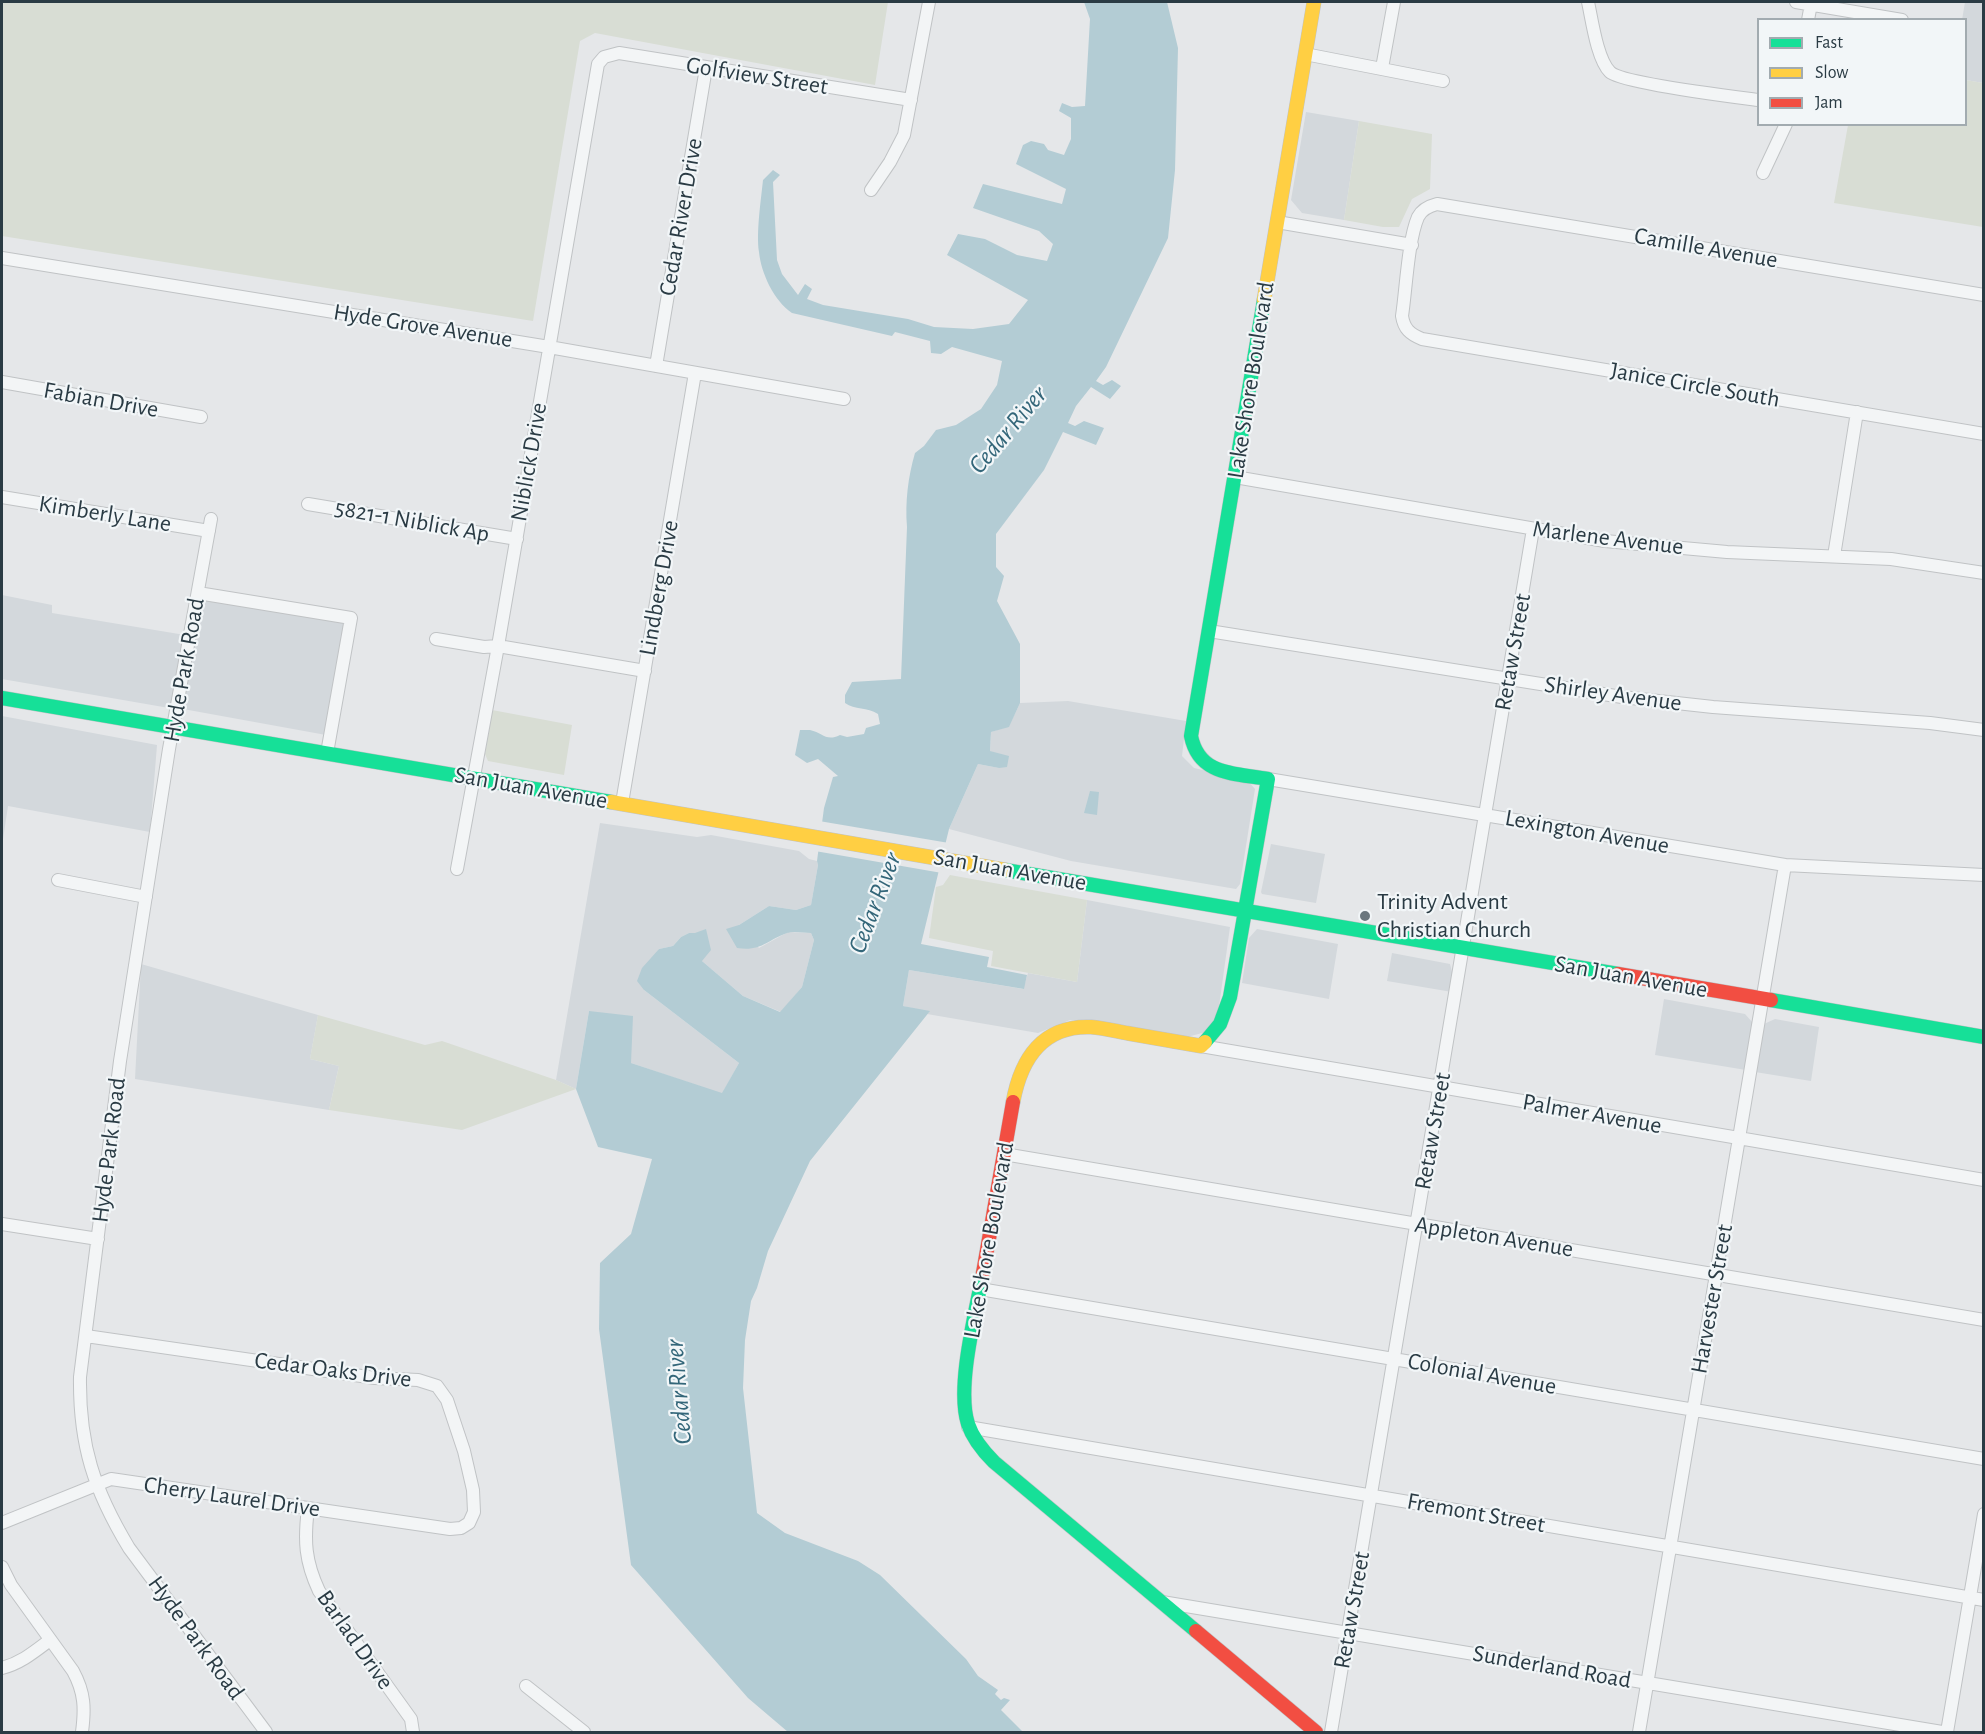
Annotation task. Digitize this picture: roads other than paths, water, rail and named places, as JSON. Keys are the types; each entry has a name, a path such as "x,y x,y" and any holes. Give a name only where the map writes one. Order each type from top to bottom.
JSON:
{"street":[{"path":"870,190 890,162 904,135 929,2"},
{"name":"Lake Shore Boulevard","path":"1197,757 1191,743 1191,736 1314,2"},
{"path":"1383,68 1394,2"},
{"path":"1588,2 1604,63 1611,74 1658,86 1757,100"},
{"path":"1796,2 1891,18"},
{"path":"1808,18 1811,4"},
{"name":"Golfview Street","path":"604,57 620,53 910,100"},
{"path":"1305,54 1443,81"},
{"name":"Niblick Drive","path":"457,869 517,539 598,64 604,57"},
{"name":"Cedar River Drive","path":"656,366 706,68"},
{"path":"1763,173 1785,126"},
{"name":"Camille Avenue","path":"1412,245 1418,217 1429,206 1445,204 1983,295"},
{"path":"1277,222 1412,245"},
{"name":"Janice Circle South","path":"1412,245 1402,316 1403,325 1414,336 1983,434"},
{"name":"Hyde Grove Avenue","path":"2,258 549,347 844,399"},
{"name":"Lindberg Drive","path":"622,803 695,373"},
{"name":"Fabian Drive","path":"2,382 201,417"},
{"path":"1834,556 1857,412"},
{"name":"Marlene Avenue","path":"1235,477 1533,529 1651,546 1900,560 1983,573"},
{"name":"Kimberly Lane","path":"2,497 210,525"},
{"name":"5821-1 Niblick Ap","path":"308,504 517,539"},
{"name":"Hyde Park Road","path":"210,525 173,727 120,1061 80,1377 80,1404 82,1432 96,1485 115,1524 129,1548 266,1732"},
{"name":"Retaw Street","path":"1331,1732 1533,529"},
{"path":"198,592 351,618 327,753"},
{"name":"Shirley Avenue","path":"1209,631 1622,697 1702,706 1930,723 1983,730"},
{"path":"436,639 484,647 498,646 645,671"},
{"name":"San Juan Avenue","path":"2,698 1983,1037"},
{"name":"Lexington Avenue","path":"1197,757 1206,765 1215,768 1268,778 1785,865 1983,875"},
{"path":"1201,1046 1214,1035 1223,1022 1230,997 1268,778"},
{"name":"Harvester Street","path":"1639,1732 1785,865"},
{"path":"58,879 146,897"},
{"name":"Lake Shore Boulevard","path":"1201,1046 1092,1028 1072,1028 1046,1038 1034,1048 1020,1074 1004,1154 980,1289 964,1392 964,1408 968,1427 981,1449 994,1462 1316,1732"},
{"name":"Palmer Avenue","path":"1201,1046 1983,1180"},
{"name":"Appleton Avenue","path":"1004,1154 1983,1320"},
{"path":"2,1224 98,1239"},
{"name":"Colonial Avenue","path":"980,1289 1983,1459"},
{"name":"Cedar Oaks Drive","path":"86,1336 375,1378 418,1380 437,1386 447,1400 471,1477 474,1512 469,1523"},
{"name":"Fremont Street","path":"968,1427 1983,1600"},
{"name":"Cherry Laurel Drive","path":"2,1523 111,1479 450,1529 461,1528 469,1523"},
{"name":"Barlad Drive","path":"309,1508 305,1537 310,1573 319,1592 411,1719 413,1732"},
{"path":"1945,1732 1983,1514"},
{"path":"2,1567 11,1586 81,1685 85,1701 82,1732"},
{"name":"Sunderland Road","path":"1161,1602 1945,1732"},
{"path":"2,1668 25,1659 50,1640"},
{"path":"526,1686 584,1732"}],"water":[{"name":"Cedar River","path":"1084,2 1167,2 1178,48 1175,170 1168,238 1106,367 1096,381 1103,385 1112,380 1121,386 1110,399 1091,387 1076,406 1068,423 1075,426 1084,421 1104,428 1096,445 1063,432 1044,470 996,534 996,567 1004,576 997,601 1020,644 1020,703 1009,727 991,732 990,751 1009,756 1007,767 999,768 978,764 949,829 921,944 989,957 987,967 1027,975 1024,989 909,970 903,1006 930,1011 810,1161 768,1251 751,1301 745,1340 743,1388 757,1513 785,1533 858,1561 880,1575 966,1659 978,1676 998,1690 995,1694 1001,1700 1004,1698 1010,1700 1001,1710 1023,1732 788,1732 748,1698 631,1565 599,1329 600,1263 631,1234 652,1159 598,1147 576,1089 589,1011 633,1016 631,1063 722,1093 739,1063 644,990 637,981 642,968 659,949 673,946 681,937 689,933 706,929 711,950 702,961 743,996 780,1012 802,987 814,940 811,933 787,933 758,947 745,949 737,948 726,929 739,925 769,906 796,910 811,905 824,808 833,777 838,776 818,759 807,763 795,755 800,730 810,730 831,738 840,735 847,737 864,734 866,728 880,724 878,714 845,703 845,695 852,682 901,679 907,499 915,453 924,446 936,430 956,425 981,409 997,385 1002,361 952,347 941,354 931,353 930,341 895,332 892,336 792,313 785,308 774,294 760,260 758,236 763,180 773,170 780,175 773,182 777,260 782,274 798,295 805,284 812,289 807,299 823,305 908,319 934,327 973,329 1009,324 1028,300 947,255 958,234 985,239 1017,255 1047,261 1053,244 1039,231 973,208 983,184 1062,204 1066,189 1016,164 1023,145 1031,141 1044,144 1048,150 1064,155 1071,139 1071,118 1059,111 1062,103 1072,107 1085,106 1090,19"},
{"path":"1090,791 1099,792 1097,815 1084,813"}],"place":[{"name":"Trinity Advent Christian Church","path":"1365,916"}]}
